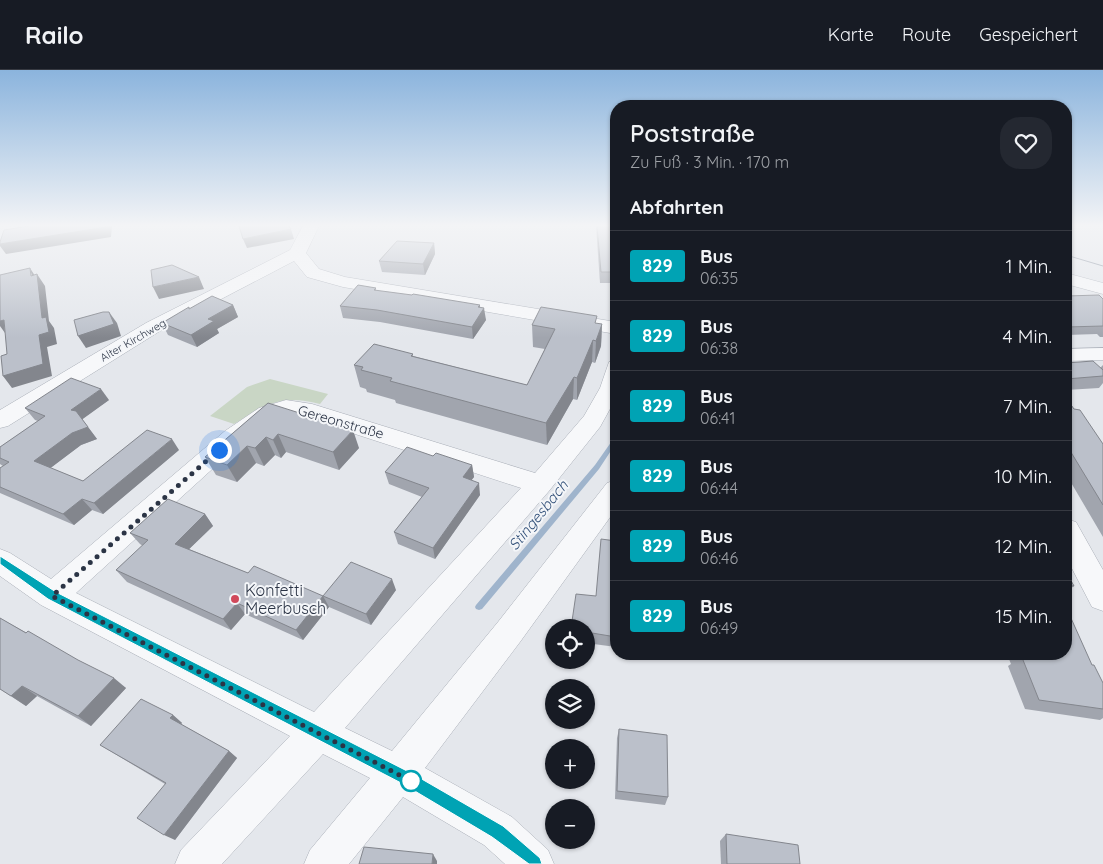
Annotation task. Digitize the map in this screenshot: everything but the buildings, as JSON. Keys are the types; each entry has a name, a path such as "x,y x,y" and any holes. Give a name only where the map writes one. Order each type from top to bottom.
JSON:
{"street":[{"name":"Alter Kirchweg","path":"0,420 153,327 277,263"},
{"path":"305,263 313,273 342,282 610,327"},
{"path":"1072,280 1099,289"},
{"path":"1072,355 1103,354"},
{"path":"195,864 318,733 540,484 600,409 610,390"},
{"name":"Gereonstraße","path":"52,596 233,437 267,413 286,408 304,409 540,484"},
{"path":"324,864 399,774 534,600 610,498"},
{"path":"1072,541 1103,598"},
{"path":"0,560 52,596 399,774 498,831 534,864"}],"green space":[{"path":"270,379 328,394 320,404 295,400 265,406 234,424 210,416 247,387"}],"waterway":[{"name":"Stingesbach","path":"479,607 597,467 610,448"}],"tram line":[{"path":"1093,263 1103,266"}],"bus line":[{"name":"829","path":"0,560 52,596 408,779 498,831 533,861 534,864"}],"place":[{"name":"Konfetti Meerbusch","path":"235,599"}],"route":[{"path":"219,450 52,596 411,781"}]}
